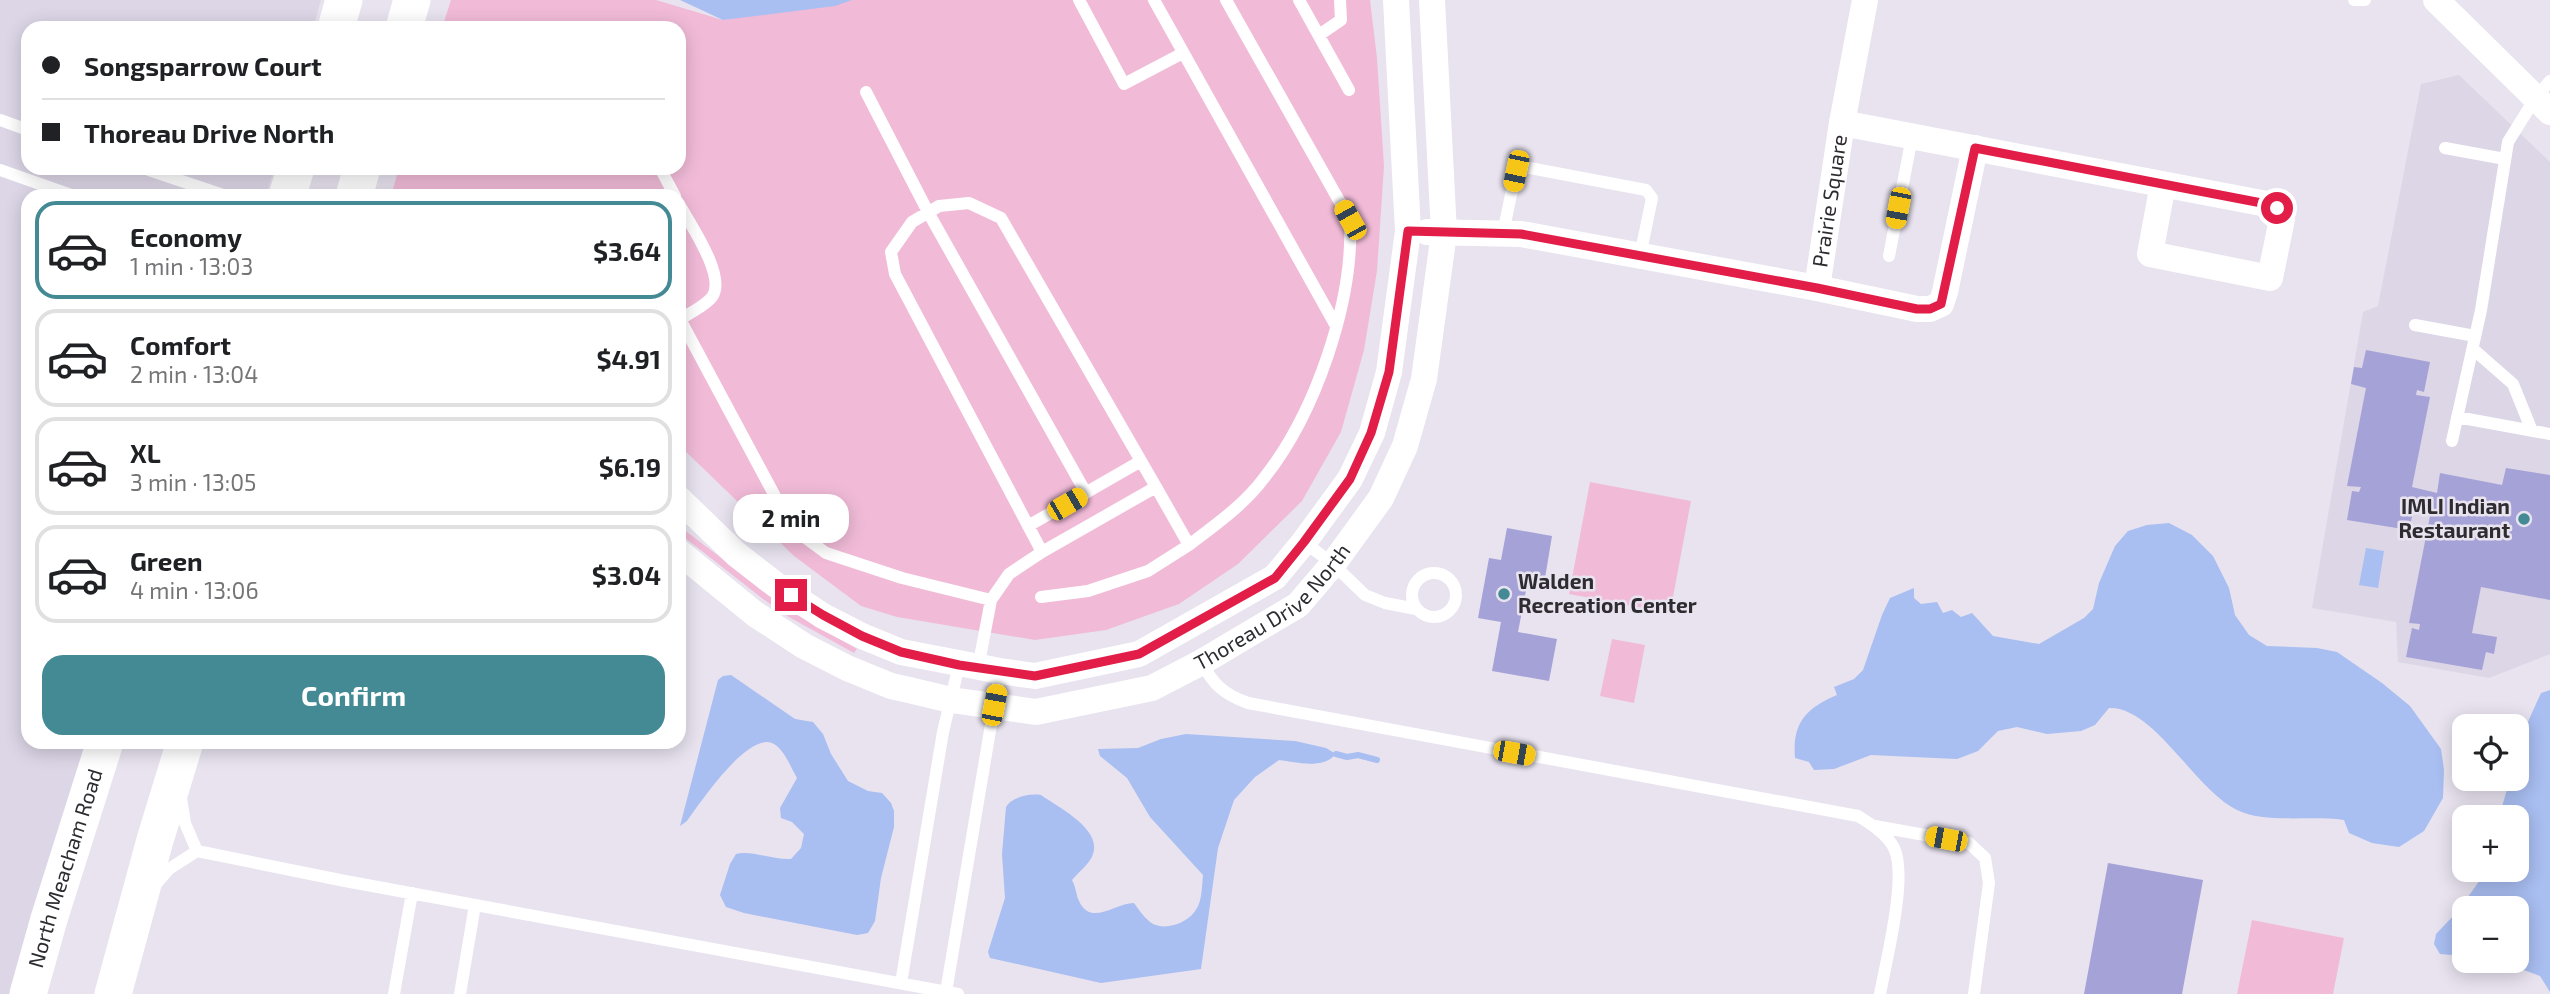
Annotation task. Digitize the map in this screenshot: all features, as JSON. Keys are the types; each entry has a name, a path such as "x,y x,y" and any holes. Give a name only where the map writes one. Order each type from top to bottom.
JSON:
{"main road":[{"path":"338,21 344,0"},
{"path":"406,21 412,0"},
{"name":"North Meacham Road","path":"28,994 103,749"},
{"path":"113,994 184,749"}],"street":[{"name":"Thoreau Drive North","path":"686,506 736,554 776,585 862,636 901,652 1035,676 1139,654 1275,578 1350,479 1371,433 1389,372 1408,231 1396,0"},
{"name":"Thoreau Drive North","path":"686,558 755,614 804,646 847,668 891,686 951,700 1036,712 1152,688 1202,662 1298,605 1333,564 1381,498 1405,446 1424,379 1444,233 1432,0"},
{"name":"Prairie Square","path":"1865,0 1842,123 1817,288 1917,309 1930,309 1941,304 1975,148"},
{"path":"2436,0 2545,97"},
{"path":"1842,123 2163,184 2277,208 2282,219 2270,278 2150,254 2163,184"},
{"path":"1408,231 1521,234 1817,288"}],"lane":[{"path":"1079,0 1124,84 1183,53"},
{"path":"1154,0 1336,326"},
{"path":"1041,597 1088,591 1149,571 1226,517 1270,471 1313,394 1328,360 1352,251 1350,220 1226,0"},
{"path":"1299,0 1349,90"},
{"path":"1319,35 1341,20 1340,0"},
{"path":"2354,0 2365,0"},
{"path":"866,92 928,212 1086,493"},
{"path":"2452,441 2474,343 2508,142 2545,97"},
{"path":"0,120 21,128"},
{"path":"1889,256 1912,136"},
{"path":"2445,148 2505,159"},
{"path":"1503,233 1516,171 1524,167 1646,190 1652,198 1640,256"},
{"path":"0,170 54,189"},
{"path":"164,175 205,189"},
{"path":"1042,552 895,274 891,252 912,222 939,206 969,203 1001,219 1188,545"},
{"path":"686,217 713,268 717,284 711,298 686,316"},
{"path":"2415,325 2474,343 2513,384 2532,431"},
{"path":"686,331 783,511 807,539 826,553 902,578 991,600"},
{"path":"2457,417 2550,434"},
{"path":"1028,526 1141,461"},
{"path":"901,984 943,732 951,700 979,668 991,600 1009,574 1042,552 1156,487"},
{"path":"1304,542 1333,564 1365,596 1416,609"},
{"path":"1202,662 1224,693 1248,703 1858,816 1875,826 1894,847 1899,866 1898,894 1880,994"},
{"path":"134,916 169,869 197,850 475,905 952,993 994,705 979,668"},
{"path":"185,749 180,783 181,806 197,850"},
{"path":"1875,826 1969,843 1985,858 1989,883 1974,994"},
{"path":"394,994 412,893"},
{"path":"460,994 475,905"}],"shaded area":[{"path":"0,0 321,0 315,21 21,21 21,175 272,175 268,189 21,189 21,749 108,749 45,994 0,994"},
{"path":"451,0 656,0 723,20 852,0 1370,0 1377,58 1384,166 1377,271 1364,350 1341,432 1302,501 1238,564 1179,604 1106,630 1035,640 897,617 861,606 794,556 686,452 686,189 393,189 397,175 686,175 686,21 444,21"},
{"path":"2459,75 2550,162 2550,654 2489,678 2398,662 2396,622 2312,608 2363,312 2378,306 2421,84"},
{"path":"1590,482 1691,501 1670,613 1569,594"},
{"path":"686,531 794,613 857,649 854,653 789,617 686,538"},
{"path":"1612,639 1645,645 1634,703 1600,696"},
{"path":"2252,920 2344,938 2333,994 2237,994"}],"water":[{"path":"680,0 852,0 835,6 723,20"},
{"path":"2169,523 2192,535 2213,556 2229,588 2235,615 2249,635 2267,646 2317,648 2337,652 2410,706 2441,749 2444,770 2443,798 2424,831 2399,847 2372,843 2349,833 2344,820 2261,817 2237,810 2221,800 2142,720 2126,711 2109,708 2095,725 2081,731 2047,734 2017,727 1998,731 1978,751 1957,759 1871,755 1834,769 1814,770 1809,762 1795,758 1796,735 1803,718 1817,705 1837,695 1834,687 1854,679 1863,670 1890,598 1914,588 1914,598 1921,604 1937,602 1943,613 1952,610 1961,617 1972,613 1993,636 2039,644 2084,618 2093,609 2099,583 2115,546 2128,531 2147,525"},
{"path":"2366,548 2384,551 2378,588 2359,585"},
{"path":"731,675 795,719 813,722 823,734 831,754 848,781 868,791 882,793 891,803 894,827 881,878 875,921 868,933 857,935 744,913 726,907 720,895 736,854 791,859 801,848 804,834 792,822 781,818 780,808 797,778 784,754 772,743 762,743 750,748 725,772 687,821 680,826 718,680"},
{"path":"2550,690 2550,992 2540,976 2529,972 2529,896 2469,896 2479,882 2529,882 2529,805 2502,805 2507,791 2529,791 2529,720 2541,693"},
{"path":"1186,734 1295,741 1326,748 1336,754 1317,763 1279,760 1255,777 1234,800 1218,848 1201,969 1101,983 990,958 988,952 1005,898 1002,854 1006,807 1017,798 1027,795 1041,795 1077,820 1091,836 1094,845 1092,857 1072,880 1084,909 1097,913 1134,903 1150,922 1159,926 1171,926 1194,913 1200,901 1203,875 1150,817 1127,778 1100,756 1098,749 1138,748 1161,739"},
{"path":"2452,917 2452,955 2440,954 2434,944 2436,934"}],"building":[{"path":"2366,350 2430,362 2424,392 2417,390 2416,395 2430,397 2412,487 2437,493 2440,473 2502,485 2506,468 2550,475 2550,600 2481,587 2472,633 2497,637 2494,654 2486,652 2482,670 2406,657 2412,628 2419,630 2420,624 2409,623 2431,511 2414,508 2409,530 2347,520 2352,491 2359,492 2361,487 2347,486 2366,388 2351,384 2354,367 2362,368"},
{"name":"Walden Recreation Center","path":"1507,528 1552,536 1545,578 1529,575 1518,632 1557,639 1549,681 1492,671 1501,622 1478,618 1489,558 1501,560"},
{"path":"2108,863 2203,880 2182,994 2084,994"}],"waterway":[{"path":"1336,754 1347,757 1358,755 1377,760"}],"place":[{"name":"IMLI Indian Restaurant","path":"2524,519"},
{"name":"Walden Recreation Center","path":"1504,594"}],"route":[{"path":"791,595 862,636 901,652 959,665 1035,676 1139,654 1275,578 1350,479 1371,433 1389,372 1408,231 1521,234 1917,309 1930,309 1941,304 1945,292 1975,148 2277,208"}]}
